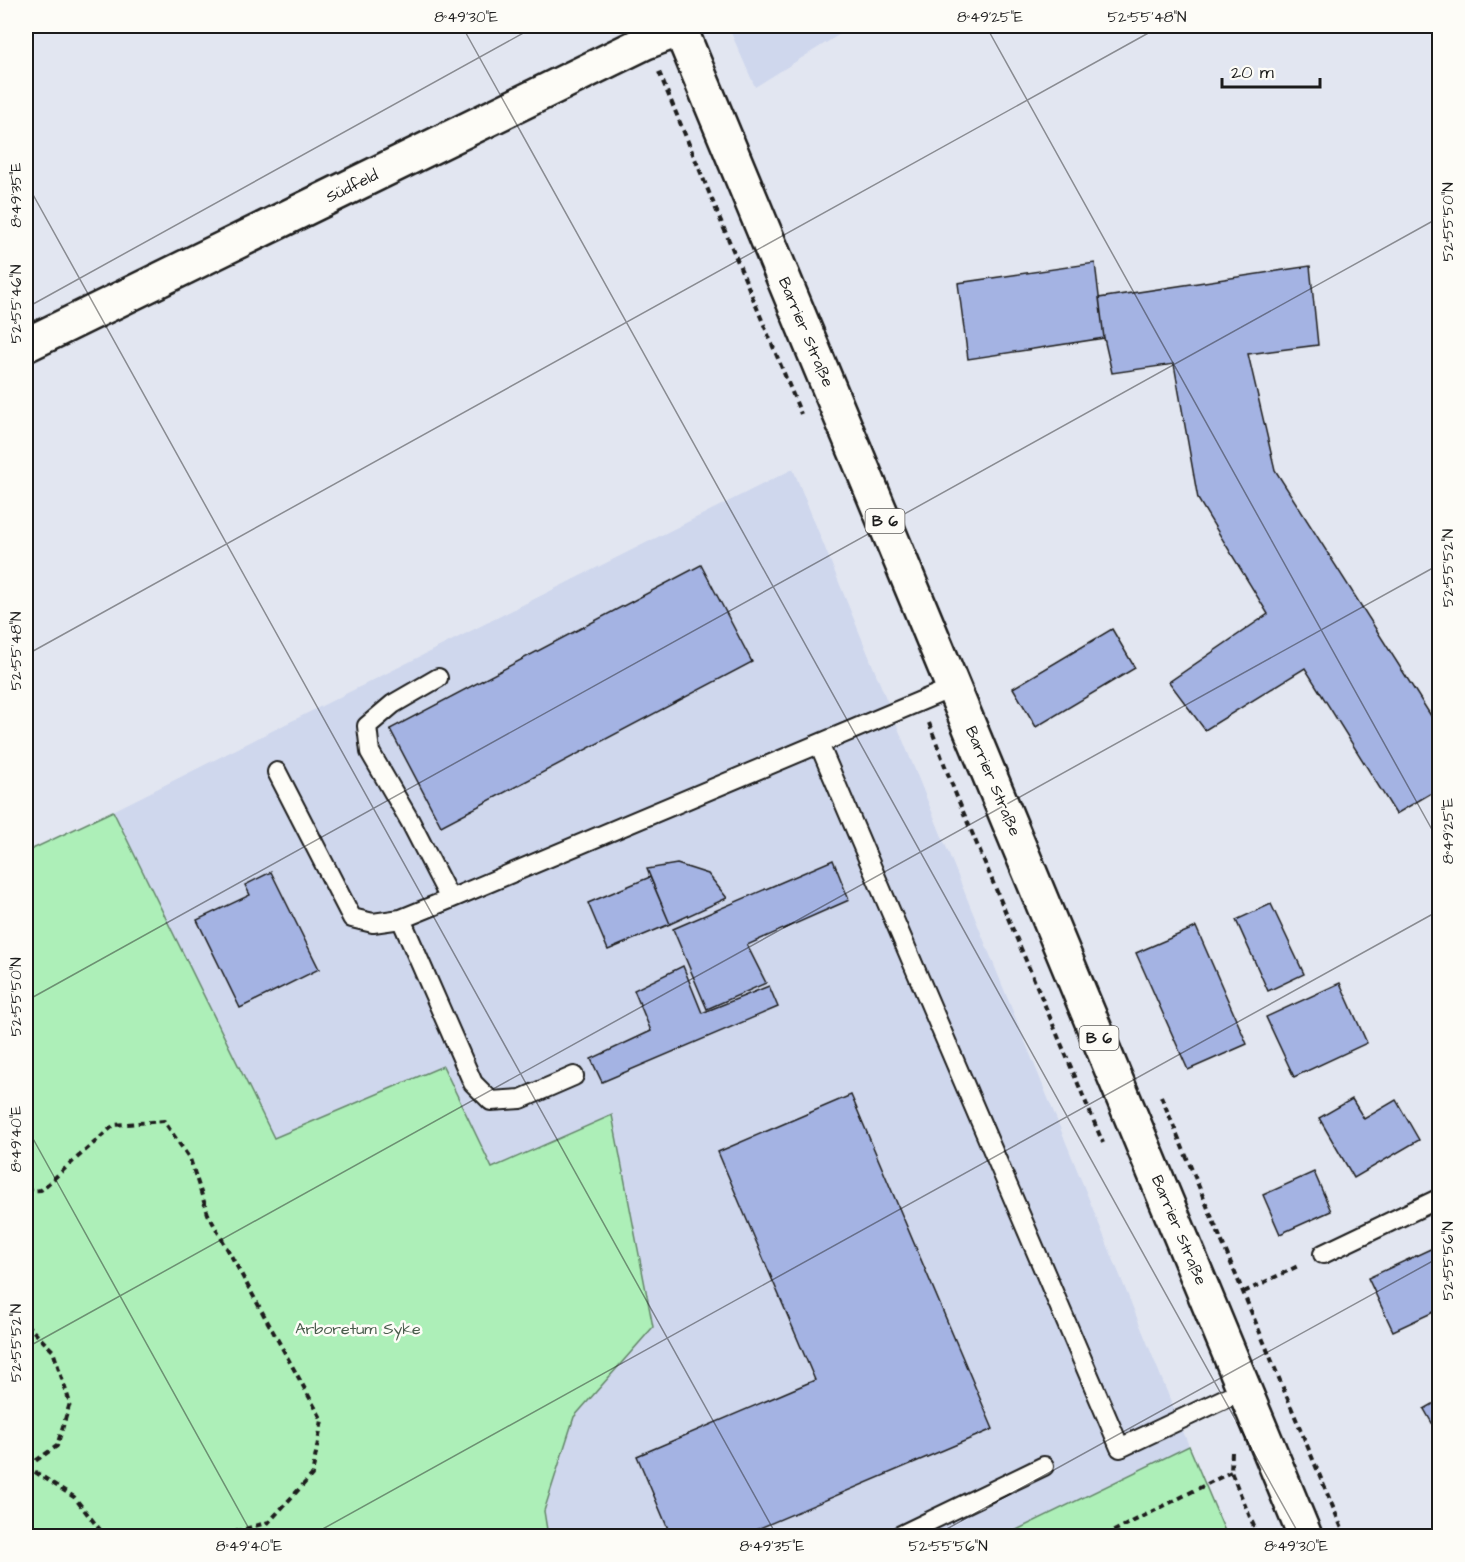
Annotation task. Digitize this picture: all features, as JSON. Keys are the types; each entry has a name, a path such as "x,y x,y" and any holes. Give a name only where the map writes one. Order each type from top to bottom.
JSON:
{"main road":[{"name":"Südfeld","path":"26,345 680,27"},
{"name":"Barrier Straße","path":"680,27 1305,1536"}],"lane":[{"path":"438,678 393,704 367,726 370,752 410,821 450,899"},
{"path":"277,772 352,918 373,923 401,919 954,687"},
{"path":"819,744 1120,1448 1245,1389"},
{"path":"401,919 473,1083 491,1101 521,1099 574,1076"},
{"path":"1323,1254 1440,1198"},
{"path":"899,1536 1044,1466"}],"path":[{"path":"646,42 803,419"},
{"path":"921,701 959,801 1106,1151"},
{"path":"26,1191 40,1190 114,1125 164,1121 190,1159 208,1214 322,1420 312,1474 269,1522 221,1536"},
{"path":"1244,1292 1323,1254"},
{"path":"26,1324 53,1351 70,1403 57,1446 27,1466 74,1497 105,1536"},
{"path":"1213,1403 1233,1454 1231,1472 1258,1536"},
{"path":"1104,1536 1231,1472"}],"shaded area":[{"path":"728,26 853,26 755,87"},
{"path":"793,469 1189,1446 1004,1536 548,1536 544,1511 574,1417 653,1327 611,1116 491,1168 442,1066 274,1138 113,811"}],"green space":[{"name":"Arboretum Syke","path":"113,811 274,1138 443,1066 492,1168 612,1115 653,1327 574,1417 544,1511 548,1536 26,1536 26,852"},
{"path":"1189,1446 1227,1536 1004,1536"}],"building":[{"path":"1095,263 1104,338 968,359 958,283"},
{"path":"1310,266 1318,345 1248,354 1275,470 1440,730 1440,788 1396,814 1305,668 1205,730 1169,682 1268,614 1198,499 1174,364 1112,373 1104,338 1099,298"},
{"path":"701,565 752,662 441,826 390,729"},
{"path":"1112,629 1135,668 1036,727 1013,688"},
{"path":"833,860 849,900 747,945 766,983 707,1009 673,929"},
{"path":"677,864 708,874 727,898 670,924 647,869"},
{"path":"271,872 319,969 240,1008 197,920 250,895 245,885"},
{"path":"650,877 670,924 608,950 588,903"},
{"path":"1271,904 1304,974 1268,991 1236,920"},
{"path":"1196,927 1247,1044 1188,1070 1136,953"},
{"path":"683,966 702,1013 769,986 778,1007 602,1082 591,1059 651,1031 634,990"},
{"path":"1340,983 1367,1043 1294,1077 1266,1017"},
{"path":"851,1095 993,1429 741,1536 671,1536 637,1456 815,1380 718,1152"},
{"path":"1352,1099 1364,1119 1396,1100 1419,1140 1354,1178 1319,1118"},
{"path":"1314,1172 1331,1211 1280,1234 1263,1195"},
{"path":"1437,1246 1440,1250 1440,1309 1393,1331 1368,1278"},
{"path":"1440,1400 1440,1437 1424,1409"}]}
